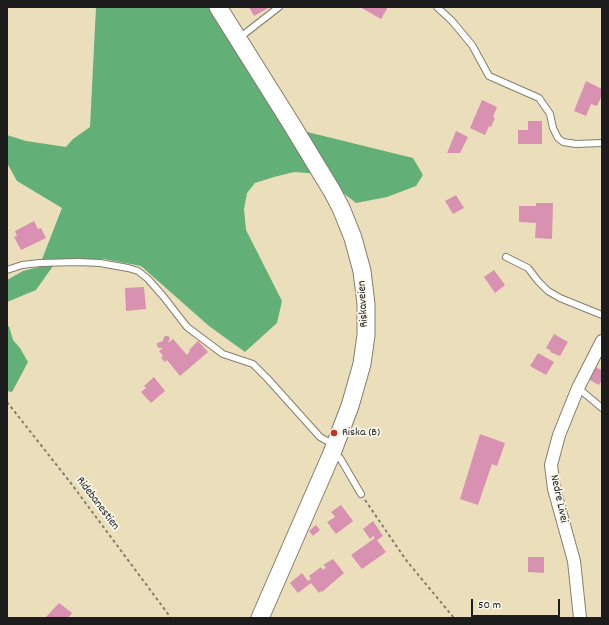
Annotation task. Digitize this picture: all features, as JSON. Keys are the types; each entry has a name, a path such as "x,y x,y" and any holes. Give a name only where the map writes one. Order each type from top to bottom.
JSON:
{"main road":[{"name":"Riskaveien","path":"218,7 237,39 268,85 332,191 347,221 362,271 366,304 366,335 362,364 350,406 334,449 260,618"}],"street":[{"name":"Nedre Livei","path":"580,618 574,561 554,489 551,465 559,435 578,388 602,341"}],"lane":[{"path":"237,39 279,7"},
{"path":"437,7 443,11 461,31 479,57 489,76 539,98 550,114 553,128 558,138 563,142 576,144 602,143"},
{"path":"506,257 528,268 538,282 548,292 602,315"},
{"path":"7,270 28,264 78,262 100,263 138,271 148,279 163,296 187,327 223,354 252,364 267,378 320,437 334,449 361,494"},
{"path":"578,388 602,408"}],"path":[{"name":"Ridebanestien","path":"7,402 70,482 171,618"},
{"path":"361,494 406,560 454,618"}],"green space":[{"path":"96,7 213,7 240,49 259,89 291,128 413,158 423,175 416,186 387,197 356,203 342,192 333,175 294,172 255,183 247,193 244,209 246,230 282,301 277,323 245,352 209,326 141,266 104,259 58,259 36,290 7,302 7,280 23,271 39,267 62,208 17,181 7,163 7,135 26,141 66,147 73,139 90,127"},
{"path":"9,326 13,340 20,348 28,362 12,392 7,391 7,327"}],"building":[{"path":"249,7 270,7 254,16"},
{"path":"360,7 388,7 381,19"},
{"path":"586,81 602,89 602,95 597,106 591,104 586,116 574,111"},
{"path":"482,100 497,107 493,117 495,118 485,135 470,128"},
{"path":"528,121 542,121 542,144 518,144 518,130 528,130"},
{"path":"456,131 468,137 460,153 447,153"},
{"path":"456,195 464,208 453,214 445,201"},
{"path":"536,203 553,203 552,239 535,238 536,223 519,222 519,206 536,206"},
{"path":"34,221 38,229 41,228 46,238 21,250 14,237 17,236 15,231"},
{"path":"494,270 505,285 495,293 484,277"},
{"path":"144,287 146,309 126,311 125,288"},
{"path":"554,334 568,342 560,356 550,352 551,351 546,348"},
{"path":"165,336 170,338 168,343 173,339 187,355 190,351 189,350 198,341 208,352 180,376 167,360 165,362 161,358 163,356 159,351 163,348 159,348 157,343 163,341"},
{"path":"538,353 554,362 546,375 530,366"},
{"path":"595,367 602,370 602,380 599,385 588,379"},
{"path":"154,377 165,391 151,403 141,392 146,388 144,386"},
{"path":"480,434 505,443 497,466 492,464 478,505 460,499"},
{"path":"341,505 353,521 336,534 327,522 335,517 331,512"},
{"path":"373,521 383,536 377,540 386,552 362,569 351,555 375,538 373,536 370,539 363,529"},
{"path":"316,525 320,530 313,536 309,531"},
{"path":"528,557 544,557 544,573 528,572"},
{"path":"333,559 344,573 322,592 321,591 319,593 311,583 298,593 290,583 302,573 308,581 311,579 309,576 321,567 323,570 326,567 323,565"},
{"path":"59,603 72,613 68,618 45,618"}],"place":[{"name":"Riska (B)","path":"334,433"}]}
